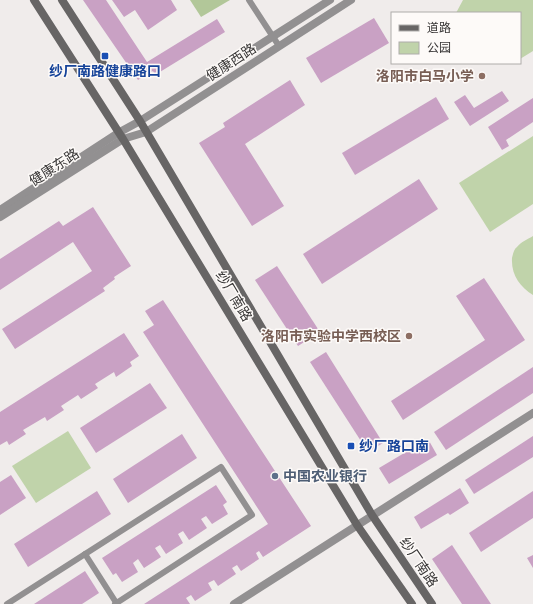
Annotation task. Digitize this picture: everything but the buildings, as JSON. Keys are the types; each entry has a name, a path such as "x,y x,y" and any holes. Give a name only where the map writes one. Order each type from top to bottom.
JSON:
{"main road":[{"name":"纱厂南路","path":"34,0 121,136 357,524 412,604"},
{"name":"纱厂南路","path":"62,0 140,121 372,515 432,604"}],"street":[{"name":"健康西路","path":"121,136 140,121 330,0"},
{"name":"健康西路","path":"121,136 146,132 351,0"},
{"name":"健康东路","path":"0,210 121,136"},
{"name":"健康东路","path":"0,217 121,136"},
{"path":"234,604 357,524 533,413"}],"lane":[{"path":"249,0 279,46"},
{"path":"7,604 85,554 221,467 252,515 116,604 85,554"}],"green space":[{"path":"190,0 230,0 201,17"},
{"path":"463,0 533,0 533,51 521,58 521,12 457,12"},
{"path":"533,136 533,204 490,232 459,183"},
{"path":"533,236 533,295 517,280 513,270 512,258 516,248"},
{"path":"68,431 91,468 36,503 12,466"}],"place":[{"name":"纱厂南路健康路口","path":"105,56"},
{"name":"洛阳市白马小学","path":"482,76"},
{"name":"洛阳市实验中学西校区","path":"409,336"},
{"name":"纱厂路口南","path":"351,446"},
{"name":"中国农业银行","path":"275,476"}]}
